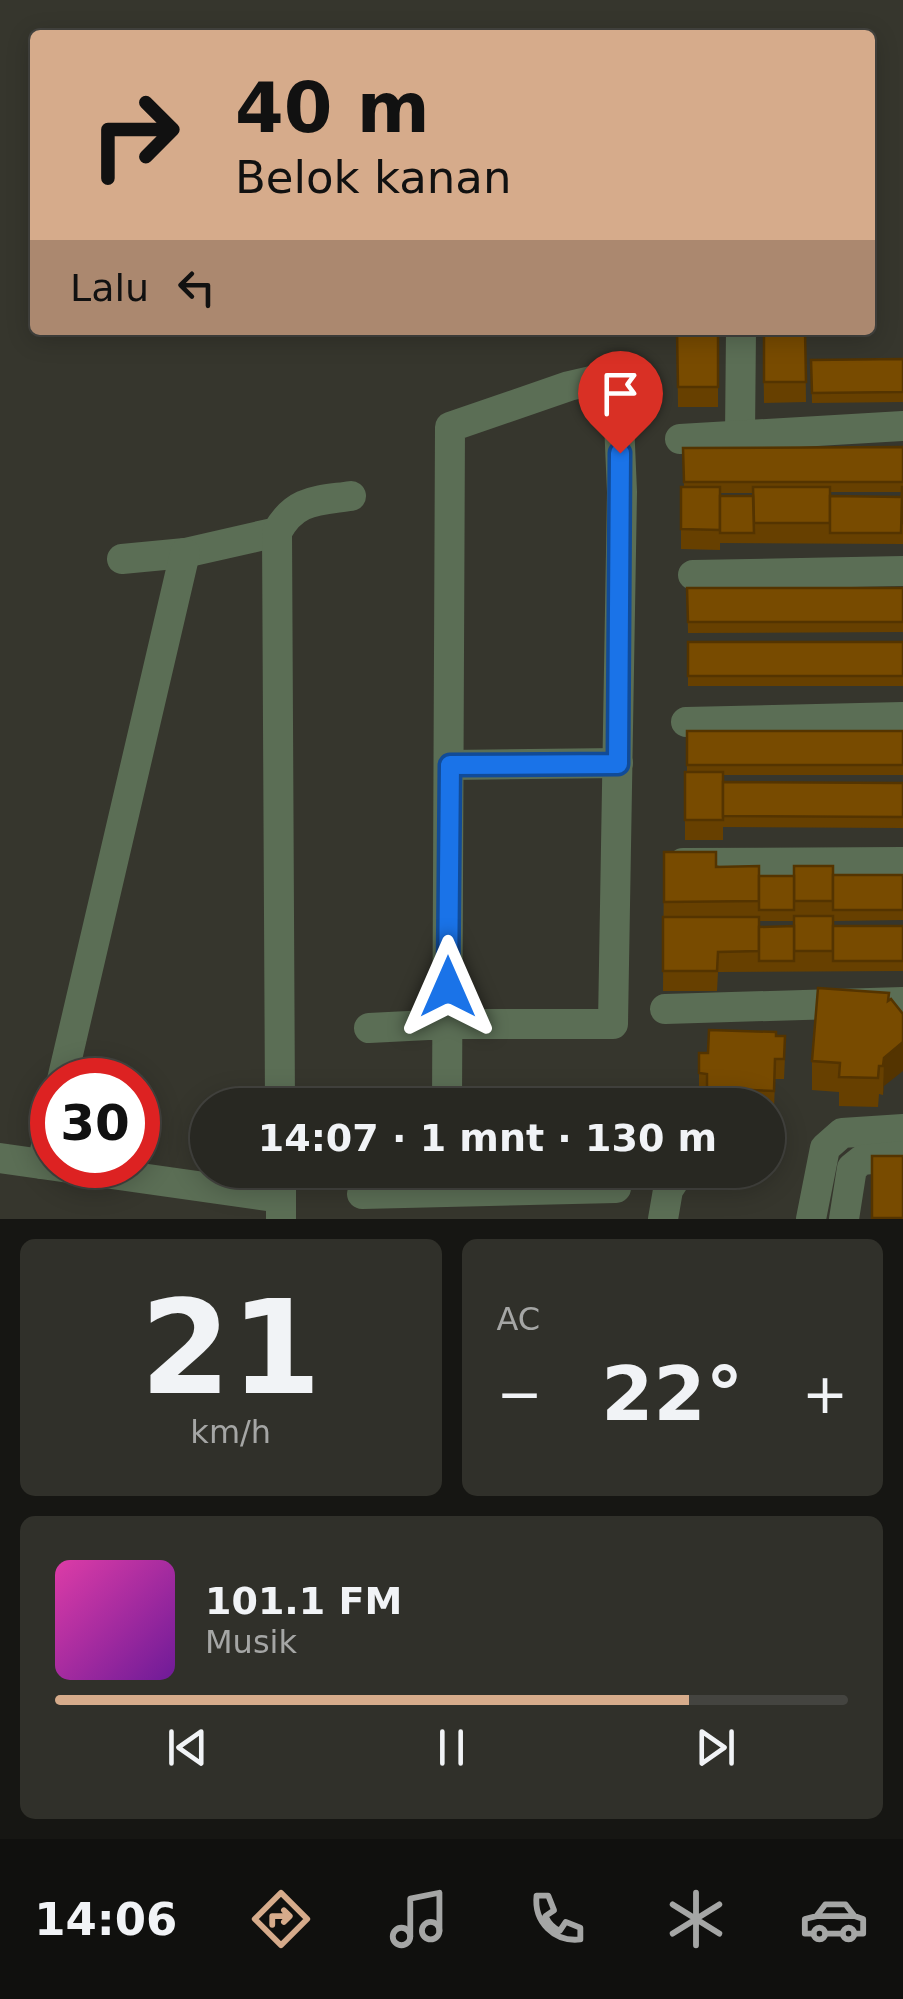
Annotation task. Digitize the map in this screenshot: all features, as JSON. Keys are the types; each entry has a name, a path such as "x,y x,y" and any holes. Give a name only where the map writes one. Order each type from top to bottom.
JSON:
{"street":[{"path":"740,434 741,335"},
{"path":"369,1028 448,1024 613,1024 622,492 617,375 569,386 450,427 450,765 448,1024 447,1088"},
{"path":"680,439 903,426"},
{"path":"280,1088 276,532 284,518 305,503 351,496"},
{"path":"122,560 184,553 276,532"},
{"path":"67,1058 184,553"},
{"path":"693,576 903,572"},
{"path":"686,722 903,717"},
{"path":"450,765 618,764"},
{"path":"683,864 903,862"},
{"path":"665,1008 903,1002"},
{"path":"811,1219 825,1148 842,1132 903,1129"},
{"path":"844,1219 852,1168 862,1160 903,1156"},
{"path":"0,1158 30,1162"},
{"path":"160,1180 281,1196"},
{"path":"362,1194 616,1188"},
{"path":"663,1219 669,1188"}],"building":[{"path":"677,335 718,335 718,387 678,387"},
{"path":"764,335 805,335 806,382 764,382"},
{"path":"903,359 903,392 812,393 811,360"},
{"path":"903,447 903,482 684,482 683,448"},
{"path":"681,487 720,487 720,530 681,529"},
{"path":"753,487 830,487 830,523 754,523"},
{"path":"720,496 753,496 754,533 720,533"},
{"path":"830,496 902,497 901,533 830,533"},
{"path":"687,588 903,588 903,622 688,622"},
{"path":"688,642 903,642 903,676 688,676"},
{"path":"687,731 903,731 903,765 687,765"},
{"path":"685,772 723,772 723,820 685,820"},
{"path":"723,782 903,783 903,817 723,816"},
{"path":"664,852 716,852 716,867 759,866 759,901 664,902"},
{"path":"794,866 833,866 833,901 794,901"},
{"path":"833,875 903,875 903,910 833,910"},
{"path":"759,876 794,876 794,910 759,910"},
{"path":"794,916 833,916 833,951 794,951"},
{"path":"663,917 759,917 759,951 718,952 717,971 663,971"},
{"path":"794,926 794,961 759,961 759,927"},
{"path":"833,926 903,926 903,961 833,961"},
{"path":"818,988 889,993 888,1001 891,999 903,1014 903,1042 884,1058 878,1078 839,1077 840,1063 812,1061"},
{"path":"709,1030 776,1032 776,1036 785,1036 784,1059 775,1059 774,1088 707,1088 707,1074 699,1073 699,1053 708,1053"},
{"path":"872,1156 903,1156 903,1218 872,1218"}],"route":[{"path":"448,987 450,765 618,764 620,453"}]}
